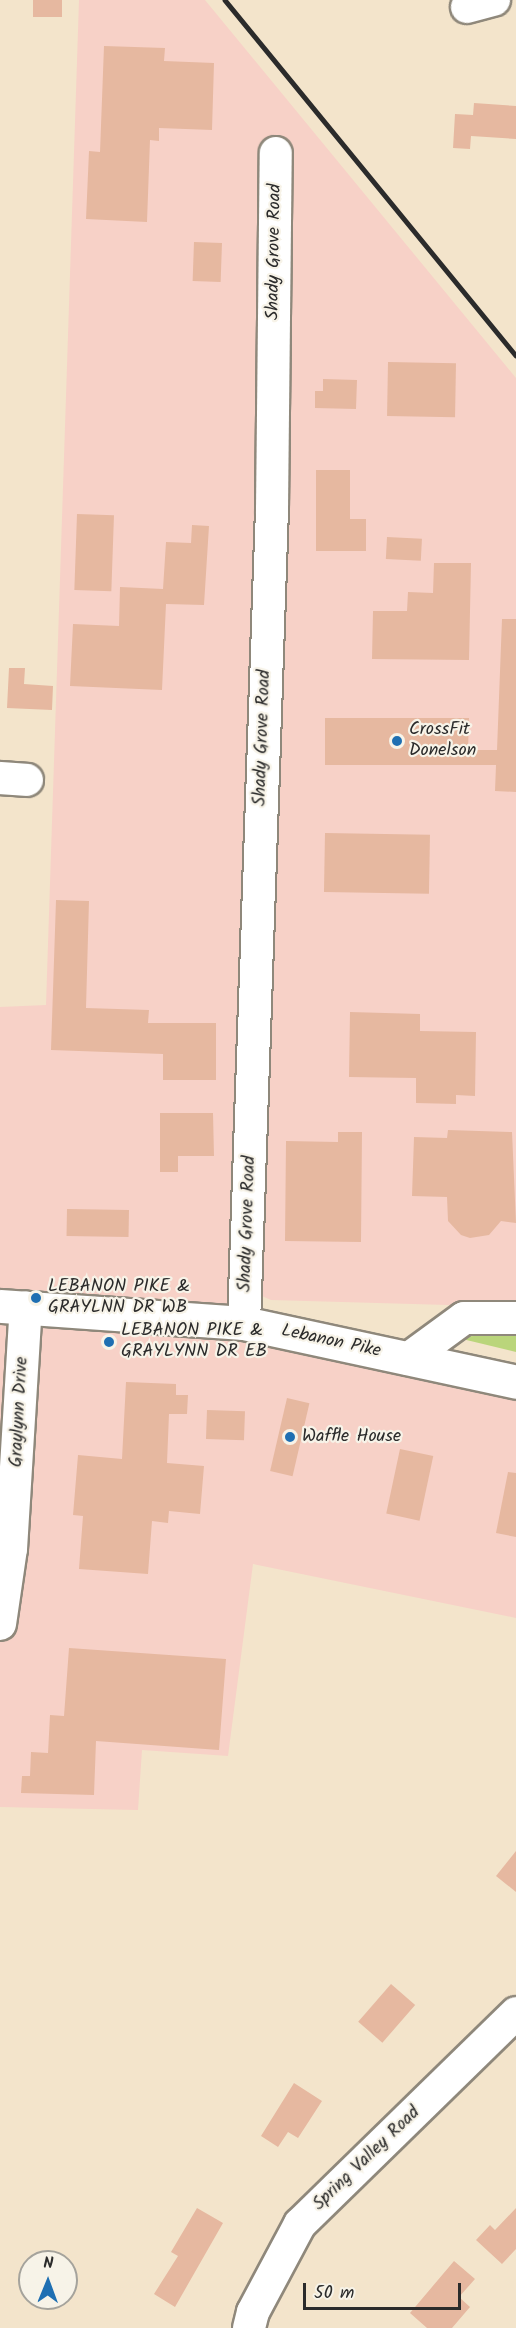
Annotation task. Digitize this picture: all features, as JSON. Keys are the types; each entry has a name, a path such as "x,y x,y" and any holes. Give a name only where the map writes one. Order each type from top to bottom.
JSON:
{"main road":[{"name":"Lebanon Pike","path":"13,1307 244,1323 516,1383"}],"street":[{"name":"Shady Grove Road","path":"244,1323 272,509 276,153"},
{"name":"Graylynn Drive","path":"0,1624 11,1549 13,1307"},
{"path":"408,1359 464,1318 512,1317"},
{"name":"Spring Valley Road","path":"249,2328 253,2312 300,2224 516,2013"}],"shaded area":[{"path":"79,0 205,0 516,378 516,1307 271,1300 246,1289 244,1322 516,1382 516,1618 253,1564 228,1756 142,1750 138,1810 0,1807 0,1007 46,1005"}],"green space":[{"path":"516,1334 516,1352 454,1337"}],"building":[{"path":"33,0 62,0 62,17 33,17"},
{"path":"104,46 165,48 164,61 214,63 212,130 159,128 159,141 150,140 147,222 86,219 89,151 100,152"},
{"path":"474,103 516,106 516,139 471,136 470,149 453,148 455,114 473,115"},
{"path":"194,242 222,243 221,282 193,281"},
{"path":"388,362 456,363 455,417 387,416"},
{"path":"323,379 357,380 356,409 315,408 315,391 323,391"},
{"path":"316,470 350,470 350,519 366,519 366,551 316,551"},
{"path":"77,514 114,515 111,591 74,590"},
{"path":"192,525 209,526 204,605 166,604 162,690 70,686 73,624 119,626 120,587 163,589 166,542 191,543"},
{"path":"387,537 422,539 421,561 386,559"},
{"path":"434,563 471,563 469,660 372,659 373,611 407,611 408,592 433,593"},
{"name":"CrossFit Donelson","path":"502,619 516,619 516,792 495,791 496,765 325,765 325,718 469,718 468,750 497,750"},
{"path":"9,668 25,668 24,684 53,686 52,710 7,708"},
{"path":"325,833 430,835 429,894 324,892"},
{"path":"56,900 89,901 86,1008 149,1010 148,1023 216,1023 216,1080 163,1080 163,1054 51,1050"},
{"path":"350,1012 420,1014 420,1031 476,1032 475,1096 456,1095 456,1104 416,1103 416,1078 349,1077"},
{"path":"160,1113 213,1113 214,1156 178,1156 178,1172 160,1172"},
{"path":"448,1130 512,1132 516,1223 501,1221 489,1235 470,1238 461,1235 448,1221 447,1197 412,1196 414,1137 447,1138"},
{"path":"338,1132 362,1132 361,1242 285,1241 286,1141 338,1142"},
{"path":"67,1209 129,1210 129,1237 67,1236"},
{"path":"126,1382 176,1384 176,1395 188,1395 187,1414 169,1414 167,1463 204,1466 200,1514 169,1511 168,1523 152,1521 148,1574 79,1569 83,1516 73,1515 78,1455 122,1459"},
{"name":"Waffle House","path":"287,1398 309,1403 293,1476 270,1471"},
{"path":"207,1410 245,1411 244,1440 206,1439"},
{"path":"400,1449 433,1456 420,1521 386,1514"},
{"path":"508,1472 516,1473 516,1537 496,1533"},
{"path":"69,1648 226,1659 219,1750 96,1741 94,1795 21,1793 22,1776 30,1776 31,1752 48,1753 50,1715 64,1716"},
{"path":"516,1851 516,1892 496,1876"},
{"path":"391,1984 415,2005 382,2043 358,2022"},
{"path":"294,2083 322,2101 298,2138 288,2132 278,2147 261,2136"},
{"path":"197,2208 223,2223 175,2307 154,2294 178,2256 171,2252"},
{"path":"516,2208 516,2249 502,2264 476,2240 490,2225 495,2230"},
{"path":"454,2261 475,2279 459,2297 470,2307 452,2328 427,2328 410,2313"}],"railway":[{"path":"225,0 516,355"}],"place":[{"name":"CrossFit Donelson","path":"397,741"},
{"name":"LEBANON PIKE & GRAYLNN DR WB","path":"36,1298"},
{"name":"LEBANON PIKE & GRAYLYNN DR EB","path":"109,1342"},
{"name":"Waffle House","path":"290,1437"}]}
